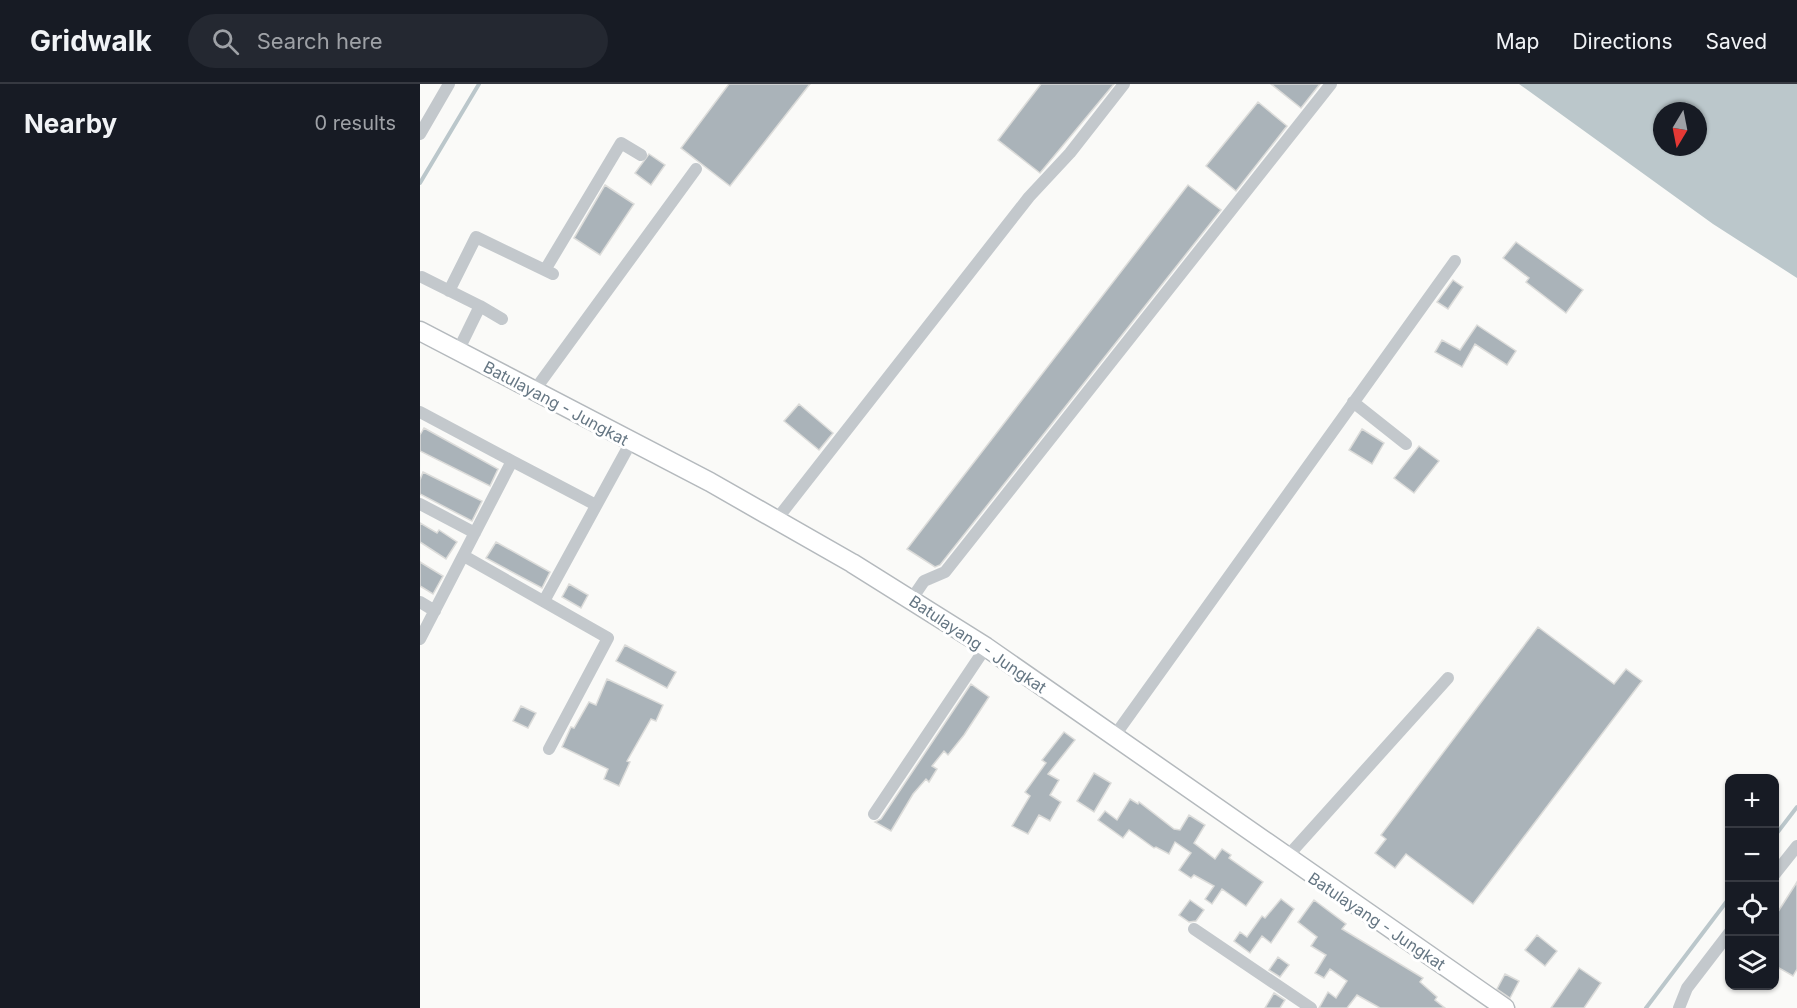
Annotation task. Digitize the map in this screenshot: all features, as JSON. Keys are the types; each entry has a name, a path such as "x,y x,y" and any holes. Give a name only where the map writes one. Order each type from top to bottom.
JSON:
{"highway":[{"name":"Batulayang - Jungkat","path":"420,331 777,519 911,600 986,647 1113,738 1504,1008"}],"street":[{"path":"420,134 449,84"},
{"path":"777,519 1029,197 1070,153 1124,84"},
{"path":"911,600 924,581 945,572 1331,84"},
{"path":"449,291 476,237 549,272 621,143 641,155"},
{"path":"534,391 696,169"},
{"path":"1113,738 1455,261"},
{"path":"422,277 480,306 502,320"},
{"path":"458,351 480,306"},
{"path":"1353,402 1406,444"},
{"path":"420,412 596,505"},
{"path":"544,601 631,442"},
{"path":"420,639 512,461"},
{"path":"420,504 475,533"},
{"path":"464,556 606,634 608,641 549,749"},
{"path":"420,602 435,611"},
{"path":"874,814 986,647"},
{"path":"1286,858 1448,678"},
{"path":"1779,869 1797,846"},
{"path":"1194,929 1311,1008"},
{"path":"1679,1008 1687,988 1728,936"}],"shaded area":[{"path":"1519,84 1797,84 1797,278 1713,224"}],"building":[{"path":"729,84 810,84 730,186 681,148"},
{"path":"1041,84 1114,84 1040,173 998,140"},
{"path":"1271,84 1320,84 1301,108"},
{"path":"1258,102 1287,126 1236,191 1206,166"},
{"path":"649,154 665,165 651,185 635,173"},
{"path":"605,185 634,204 600,255 574,238"},
{"path":"1188,185 1221,210 940,565 935,567 907,549"},
{"path":"1516,242 1583,290 1566,313 1526,282 1529,278 1503,258"},
{"path":"1453,280 1463,287 1448,309 1437,302"},
{"path":"1477,325 1516,351 1507,365 1475,344 1462,367 1435,352 1442,340 1460,350"},
{"path":"799,404 833,433 819,450 784,421"},
{"path":"424,428 498,469 490,486 420,451 420,435"},
{"path":"1362,429 1384,443 1372,464 1349,450"},
{"path":"1419,446 1439,461 1414,493 1394,478"},
{"path":"423,472 482,501 472,521 420,494 420,480"},
{"path":"420,523 437,533 439,530 457,542 446,559 420,542"},
{"path":"496,542 550,572 542,588 486,558"},
{"path":"420,562 443,576 433,594 420,586"},
{"path":"569,584 588,595 581,608 562,597"},
{"path":"1538,627 1614,684 1626,669 1642,681 1473,904 1406,854 1395,868 1375,853 1386,839 1381,835"},
{"path":"625,645 676,672 667,688 616,661"},
{"path":"607,679 663,705 656,721 651,719 627,761 630,762 619,786 604,779 608,769 562,747 571,727 574,728 589,702 596,705"},
{"path":"971,684 989,697 964,735 948,755 944,751 932,766 937,769 929,782 926,779 913,794 891,831 875,822 881,819"},
{"path":"521,706 536,713 528,728 513,721"},
{"path":"1064,732 1075,740 1048,774 1059,780 1050,795 1061,802 1050,821 1039,815 1028,834 1012,826 1030,796 1025,792 1046,763 1042,760"},
{"path":"1094,773 1111,783 1094,812 1077,801"},
{"path":"1130,799 1138,804 1139,802 1174,829 1180,830 1189,815 1205,825 1194,843 1215,859 1222,849 1231,855 1229,858 1263,882 1246,906 1222,889 1212,904 1205,899 1214,886 1194,875 1191,878 1179,870 1191,853 1175,842 1169,854 1154,848 1129,830 1123,838 1098,820 1105,811 1117,820"},
{"path":"1797,882 1797,969 1793,976 1779,968 1779,910"},
{"path":"1281,899 1294,909 1271,943 1262,936 1250,953 1234,941 1240,932 1247,937 1262,916 1265,918"},
{"path":"1190,900 1204,910 1196,921 1189,922 1179,915"},
{"path":"1314,900 1346,924 1342,929 1423,978 1420,982 1437,997 1435,1000 1445,1008 1380,1008 1357,995 1347,1008 1319,1008 1328,992 1336,998 1347,981 1330,969 1324,978 1315,973 1326,955 1311,946 1317,937 1298,922"},
{"path":"1537,935 1557,951 1545,966 1525,950"},
{"path":"1278,957 1289,965 1280,977 1269,970"},
{"path":"1579,968 1601,983 1584,1008 1551,1008"},
{"path":"1505,974 1519,981 1510,998 1497,989"},
{"path":"1274,993 1285,1000 1280,1008 1265,1008"}],"waterway":[{"path":"420,183 479,84"},
{"path":"1779,830 1797,807"},
{"path":"1646,1008 1725,904"}]}
